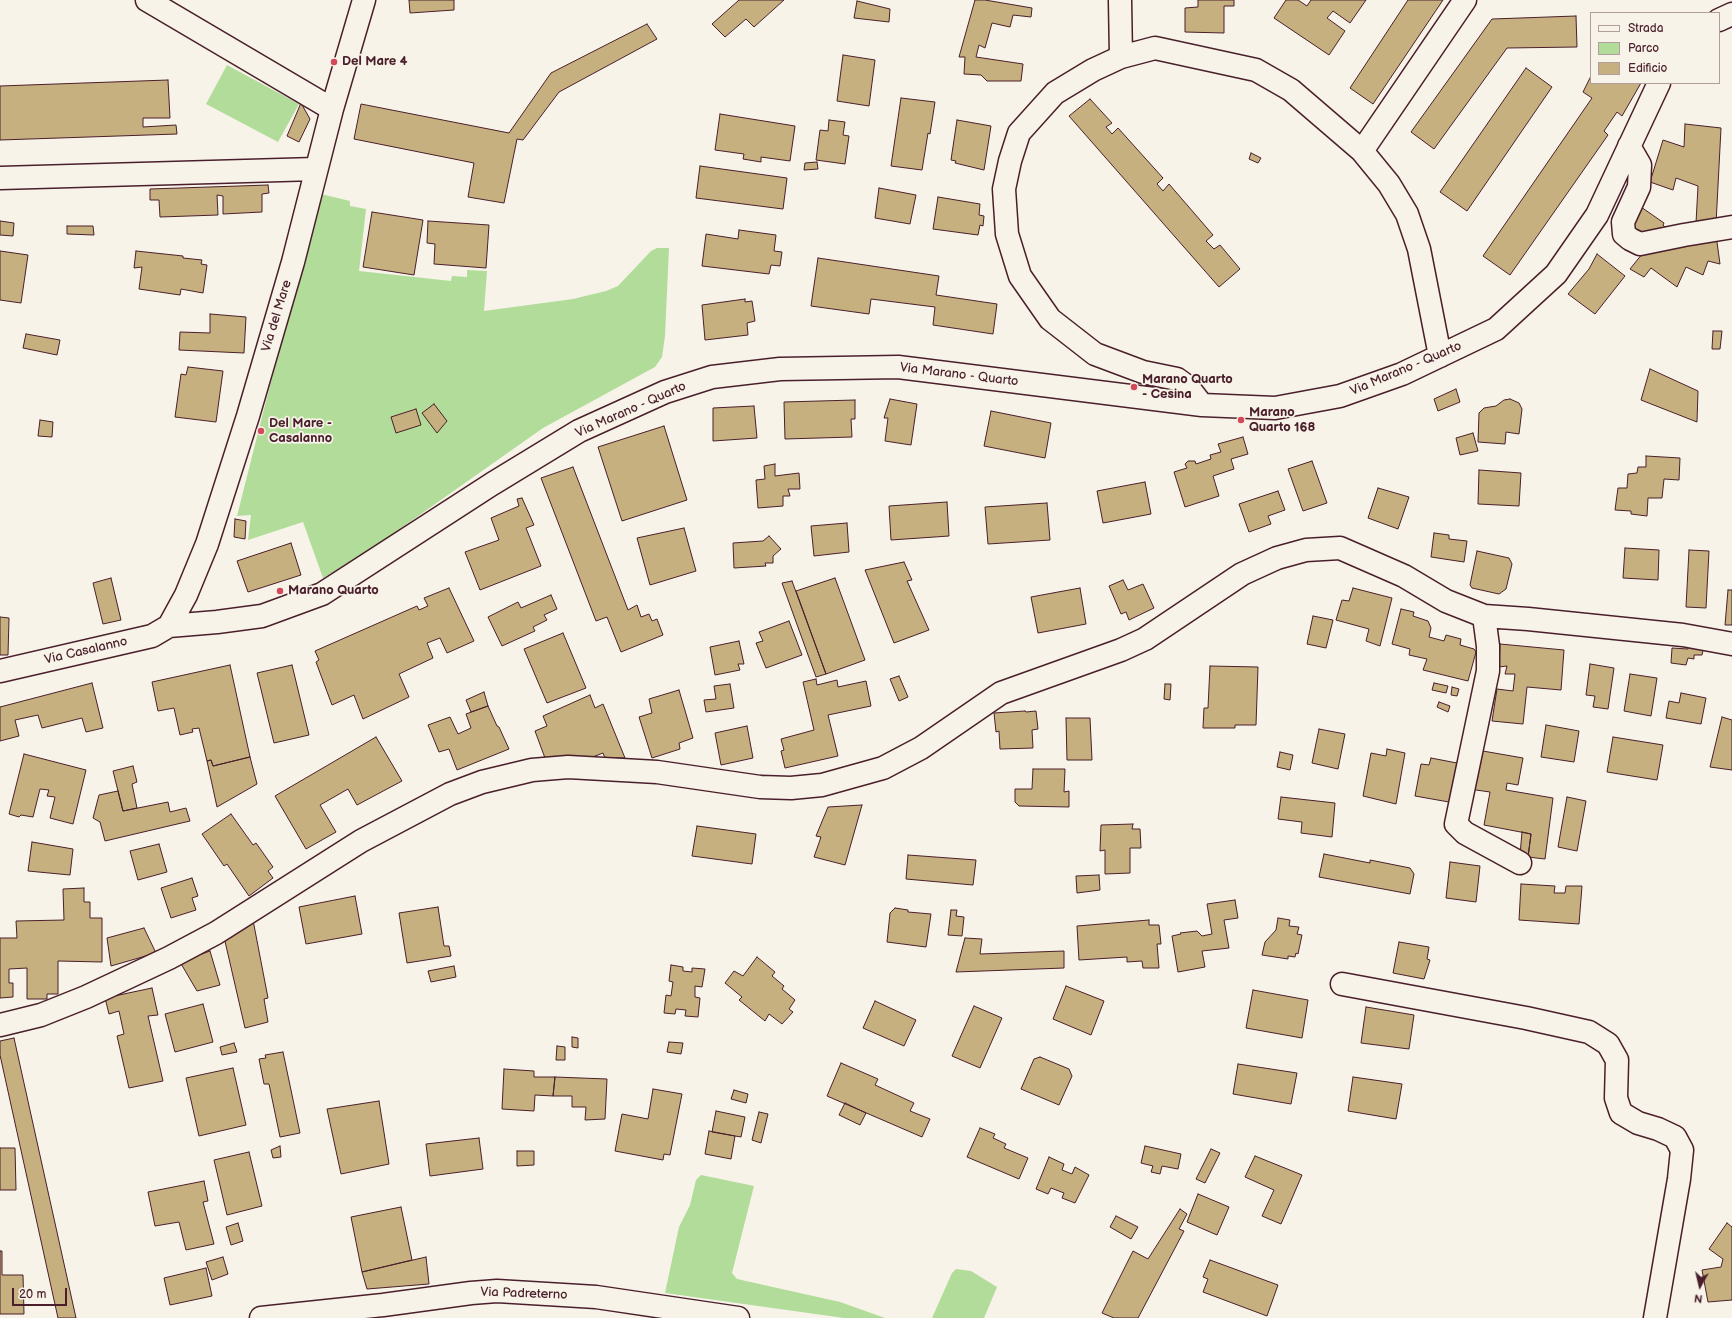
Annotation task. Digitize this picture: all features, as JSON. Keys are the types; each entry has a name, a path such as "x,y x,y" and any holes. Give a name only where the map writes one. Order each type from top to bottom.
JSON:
{"street":[{"path":"147,0 332,110"},
{"name":"Via del Mare","path":"170,626 186,594 207,544 248,416 293,262 316,169 364,0"},
{"path":"1120,0 1121,57"},
{"path":"1362,151 1465,0"},
{"path":"1720,20 1732,14"},
{"path":"1202,405 1188,387 1177,379 1143,372 1095,354 1050,319 1020,276 1007,234 1004,189 1010,161 1019,133 1055,93 1093,70 1121,57 1155,48 1256,70 1291,90 1362,151 1389,184 1407,214 1419,249 1440,356"},
{"name":"Via Marano - Quarto","path":"170,626 262,616 322,594 492,484 579,431 665,392 712,376 780,369 898,367 1202,405 1275,408 1340,396 1402,374 1496,329 1556,274 1597,215 1659,84"},
{"path":"1629,146 1640,165 1639,187 1623,222 1624,234 1630,239 1640,244 1732,227"},
{"path":"0,178 316,169"},
{"path":"0,1025 41,1015 86,997 169,958 216,933 361,841 450,794 482,782 532,770 568,767 657,772 760,787 791,788 822,784 883,768 921,748 1001,693 1121,650 1145,639 1242,574 1277,558 1306,550 1340,548 1404,576 1446,601 1484,616 1683,635 1732,644"},
{"path":"1484,616 1488,646 1488,671 1456,824 1466,833 1520,863"},
{"name":"Via Casalanno","path":"0,671 152,636 170,626"},
{"path":"1342,984 1526,1018 1589,1032 1608,1044 1617,1060 1616,1098 1621,1113 1638,1123 1658,1129 1675,1137 1682,1150 1679,1179 1655,1318"},
{"name":"Via Padreterno","path":"261,1318 497,1291 596,1297 738,1318"}],"green space":[{"path":"227,65 299,104 278,142 206,104"},
{"path":"321,194 350,201 350,206 366,209 359,271 451,281 452,276 467,277 467,270 487,271 484,311 573,299 606,291 618,286 651,251 657,248 669,248 665,336 662,357 655,367 543,428 367,552 323,578 303,522 248,540 251,515 237,516"},
{"path":"701,1175 754,1186 732,1273 737,1279 840,1302 885,1318 844,1318 665,1293 679,1227 690,1205 696,1180"},
{"path":"956,1269 971,1271 997,1287 984,1318 932,1318 952,1273"}],"building":[{"path":"409,0 454,0 454,10 410,13"},
{"path":"739,0 784,0 754,27 746,19 725,37 712,24"},
{"path":"975,0 985,0 1032,8 1031,17 1013,15 1010,27 992,23 985,48 979,45 976,57 1023,64 1021,81 987,81 981,75 964,74 965,57 959,57"},
{"path":"1198,0 1234,0 1234,6 1224,6 1224,33 1185,32 1185,8 1198,7"},
{"path":"1286,0 1298,0 1307,6 1311,0 1366,0 1350,23 1333,11 1327,18 1345,31 1329,55 1274,18"},
{"path":"1408,0 1443,0 1373,104 1350,88"},
{"path":"857,1 890,9 889,22 854,18"},
{"path":"1576,16 1577,47 1507,48 1434,149 1411,132 1492,19"},
{"path":"647,24 657,39 559,92 523,140 517,139 504,203 468,197 474,163 354,139 361,104 509,133 551,73"},
{"path":"843,55 875,60 869,106 837,101"},
{"path":"1526,68 1552,87 1467,211 1440,192"},
{"path":"1590,78 1590,84 1640,84 1622,116 1617,112 1604,131 1608,135 1510,275 1483,256 1592,98 1583,92"},
{"path":"168,80 170,118 143,118 143,127 176,125 177,134 0,140 0,86"},
{"path":"901,98 935,102 922,170 891,166"},
{"path":"1090,99 1112,123 1106,127 1112,134 1118,128 1163,178 1157,184 1163,191 1169,184 1213,235 1206,241 1214,249 1220,245 1240,269 1219,287 1069,116"},
{"path":"301,103 310,119 299,142 287,136"},
{"path":"720,114 795,126 790,161 761,157 761,162 743,159 744,154 715,150"},
{"path":"829,120 845,122 843,135 849,136 845,164 816,160 820,130 828,131"},
{"path":"957,120 991,126 984,170 955,163 956,161 951,160"},
{"path":"1685,124 1721,128 1716,224 1696,223 1698,186 1676,178 1673,190 1650,182 1663,140 1684,147"},
{"path":"1251,153 1261,158 1258,163 1249,159"},
{"path":"817,162 818,169 804,170 805,163"},
{"path":"700,166 787,178 783,209 696,198"},
{"path":"268,185 269,193 262,194 262,212 223,214 223,196 217,195 218,215 160,217 159,200 150,200 150,189"},
{"path":"879,188 916,195 910,224 875,218"},
{"path":"938,197 980,204 979,215 984,216 983,226 980,225 978,235 933,229"},
{"path":"1641,207 1664,223 1663,225 1668,230 1653,241 1629,225"},
{"path":"372,212 423,220 414,275 363,267"},
{"path":"0,221 14,223 13,236 0,235"},
{"path":"428,221 489,225 486,268 434,264 435,244 427,243"},
{"path":"67,226 93,226 94,235 67,234"},
{"path":"739,230 776,235 774,251 782,252 780,266 771,265 769,274 702,266 706,234 738,239"},
{"path":"1716,235 1720,264 1708,261 1703,275 1686,267 1677,287 1651,268 1644,277 1630,269 1647,248"},
{"path":"0,251 28,255 21,303 0,300"},
{"path":"136,251 183,256 183,258 202,260 201,264 207,265 203,293 181,289 180,295 139,289 142,267 134,268"},
{"path":"1597,254 1625,276 1595,314 1568,294 1589,269"},
{"path":"818,258 939,276 936,295 997,304 993,334 933,325 935,307 871,299 869,314 811,306"},
{"path":"745,299 745,302 752,301 755,321 747,323 748,335 705,340 702,305"},
{"path":"210,314 246,317 244,353 179,350 180,332 210,333"},
{"path":"1713,331 1722,331 1720,349 1712,349"},
{"path":"26,334 60,340 57,355 23,348"},
{"path":"188,367 223,371 216,422 175,417 181,374 186,375"},
{"path":"1650,369 1698,391 1697,422 1641,400"},
{"path":"1456,389 1460,402 1438,411 1434,399"},
{"path":"890,399 917,404 911,445 885,441 888,418 884,418"},
{"path":"1510,399 1519,403 1522,409 1519,434 1506,432 1505,444 1478,442 1479,413 1484,408 1496,406 1504,400"},
{"path":"855,400 855,419 851,419 852,437 785,439 784,402"},
{"path":"434,404 447,421 437,433 422,413"},
{"path":"754,406 757,438 713,441 713,408"},
{"path":"416,409 421,425 396,433 391,417"},
{"path":"991,411 1051,423 1045,458 984,446"},
{"path":"40,420 53,422 52,437 38,436"},
{"path":"664,426 687,500 622,521 598,447"},
{"path":"1473,433 1478,451 1460,455 1456,438"},
{"path":"1243,437 1248,454 1231,459 1234,469 1213,476 1219,496 1185,507 1174,472 1187,468 1185,464 1188,461 1195,461 1196,464 1211,459 1210,455 1221,452 1218,444"},
{"path":"1646,456 1680,458 1679,480 1664,479 1662,498 1648,498 1647,516 1631,514 1631,511 1615,510 1618,488 1627,488 1628,474 1637,473 1638,467 1646,467"},
{"path":"1312,461 1327,503 1303,511 1288,469"},
{"path":"775,464 775,476 799,473 800,489 788,489 790,496 783,496 783,506 758,508 756,480 765,479 764,466"},
{"path":"573,467 628,610 637,605 641,617 649,614 652,621 657,619 663,635 621,652 607,617 596,621 541,478"},
{"path":"1479,470 1521,473 1519,506 1478,504"},
{"path":"1145,482 1151,514 1103,523 1097,491"},
{"path":"1378,488 1409,497 1398,529 1368,518"},
{"path":"1278,491 1285,510 1268,516 1271,524 1249,532 1239,504"},
{"path":"522,498 534,525 526,528 541,566 480,590 465,552 499,540 491,518 519,506 517,499"},
{"path":"947,502 949,536 891,540 889,506"},
{"path":"1047,503 1050,540 988,544 985,507"},
{"path":"235,519 246,521 245,539 234,537"},
{"path":"847,523 849,552 814,556 811,526"},
{"path":"684,528 696,571 650,585 637,538"},
{"path":"1434,533 1449,535 1449,539 1467,541 1464,562 1431,557"},
{"path":"769,536 781,549 773,556 773,563 765,563 766,566 734,568 733,543 763,541"},
{"path":"291,543 301,575 248,592 237,561"},
{"path":"1625,548 1659,550 1658,580 1623,578"},
{"path":"1689,550 1709,551 1706,608 1686,607"},
{"path":"1477,551 1509,558 1512,564 1506,589 1499,594 1472,588 1470,585"},
{"path":"904,562 912,580 907,581 929,630 894,643 865,570"},
{"path":"111,578 121,620 103,624 93,583"},
{"path":"835,578 865,660 826,674 796,591"},
{"path":"1123,580 1128,590 1143,584 1154,608 1129,620 1126,612 1121,614 1109,586"},
{"path":"792,581 826,674 816,677 782,583"},
{"path":"449,588 474,641 447,653 440,638 427,643 433,658 399,674 409,697 363,719 354,695 332,705 316,662 319,660 315,651 417,606 419,610 428,606 424,598"},
{"path":"1080,588 1086,624 1038,633 1031,597"},
{"path":"1353,588 1392,598 1380,646 1366,641 1369,629 1336,620 1342,600 1349,601"},
{"path":"1728,590 1732,590 1732,625 1725,625"},
{"path":"551,595 557,609 544,615 547,620 533,627 535,631 502,646 488,617 518,602 521,608"},
{"path":"1401,609 1414,612 1413,616 1428,621 1431,628 1429,637 1444,641 1446,635 1461,639 1460,645 1474,649 1476,652 1468,681 1423,670 1427,659 1409,655 1410,649 1392,644"},
{"path":"1313,616 1333,620 1326,648 1307,644"},
{"path":"0,617 9,618 8,655 0,655"},
{"path":"789,621 802,655 766,668 756,643 763,641 759,632"},
{"path":"563,633 586,688 547,703 524,649"},
{"path":"739,641 744,664 738,664 740,670 715,675 710,647"},
{"path":"1689,643 1704,646 1702,655 1694,655 1694,659 1688,658 1686,665 1671,663 1672,648 1688,649"},
{"path":"1500,644 1564,650 1561,690 1527,687 1523,724 1492,721 1497,689 1513,691 1515,674 1505,674 1507,666 1499,667"},
{"path":"1590,664 1614,668 1608,709 1593,707 1595,696 1586,695"},
{"path":"230,665 250,757 213,766 211,760 207,761 199,728 192,729 193,732 180,735 174,708 158,711 152,682"},
{"path":"292,665 309,735 274,743 257,673"},
{"path":"1210,666 1258,667 1256,725 1235,725 1235,728 1203,728 1204,708 1208,708"},
{"path":"1630,674 1657,678 1651,716 1624,711"},
{"path":"899,676 908,697 899,701 890,679"},
{"path":"816,679 817,685 837,680 838,687 866,681 871,706 828,715 838,756 785,768 781,751 784,750 781,739 814,730 803,682"},
{"path":"92,683 103,728 86,732 82,718 42,728 38,715 15,720 19,736 0,741 0,707"},
{"path":"1434,683 1448,686 1446,693 1432,690"},
{"path":"730,684 734,708 706,712 704,700 716,699 714,686"},
{"path":"1165,684 1171,684 1170,700 1164,699"},
{"path":"1452,687 1459,689 1457,696 1451,695"},
{"path":"679,690 693,738 679,743 680,749 652,758 639,717 652,713 649,699"},
{"path":"484,692 488,706 471,712 466,700"},
{"path":"1681,693 1706,698 1701,724 1666,718 1669,701 1679,703"},
{"path":"590,695 595,708 603,704 625,758 605,758 603,753 590,758 545,758 535,731 547,726 543,716"},
{"path":"1439,702 1450,706 1448,712 1437,707"},
{"path":"488,706 509,749 457,770 449,749 439,752 428,725 450,717 458,734 471,728 466,714"},
{"path":"1036,711 1038,729 1032,730 1033,748 1000,749 999,731 996,732 994,713"},
{"path":"1722,717 1732,720 1732,770 1710,767"},
{"path":"1066,718 1090,718 1092,760 1067,760"},
{"path":"1546,725 1579,731 1574,762 1541,757"},
{"path":"747,726 753,758 721,765 715,733"},
{"path":"1319,729 1345,734 1338,769 1312,763"},
{"path":"376,737 402,781 357,805 348,789 320,805 336,832 306,849 275,796"},
{"path":"1613,737 1663,745 1657,780 1607,772"},
{"path":"1387,749 1405,753 1396,804 1363,796 1371,753 1386,756"},
{"path":"1477,750 1523,758 1518,785 1507,783 1506,790 1553,798 1545,859 1528,857 1531,834 1484,825 1490,792 1469,789"},
{"path":"1280,752 1293,755 1290,770 1277,767"},
{"path":"24,754 86,770 73,824 50,818 55,797 47,796 49,790 40,789 33,817 21,815 19,817 9,814"},
{"path":"250,757 257,784 217,807 207,761 211,760 213,766"},
{"path":"1431,758 1457,763 1449,802 1415,796 1421,764 1429,765"},
{"path":"133,766 137,782 132,784 137,808 123,811 113,771"},
{"path":"1033,769 1065,769 1064,792 1069,791 1069,807 1019,806 1015,802 1015,789 1032,789"},
{"path":"118,791 123,811 168,802 170,812 186,808 190,821 105,841 100,822 93,818 99,795"},
{"path":"1281,797 1335,803 1332,837 1301,833 1302,822 1278,819"},
{"path":"1567,797 1586,801 1577,851 1558,847"},
{"path":"862,805 845,865 814,857 821,837 816,836 828,807"},
{"path":"231,814 253,845 256,843 273,867 268,871 273,878 249,896 227,864 224,866 202,834"},
{"path":"1133,824 1132,829 1140,829 1141,848 1130,848 1130,873 1105,874 1105,850 1100,851 1101,825"},
{"path":"697,826 756,834 752,864 692,856"},
{"path":"1522,832 1531,834 1528,857 1520,855"},
{"path":"32,842 73,849 70,875 28,871"},
{"path":"159,844 167,872 138,880 130,851"},
{"path":"1324,854 1370,863 1370,860 1410,868 1414,874 1410,894 1319,877"},
{"path":"908,855 976,860 973,885 906,879"},
{"path":"1450,862 1480,866 1476,902 1446,898"},
{"path":"1099,875 1100,890 1077,893 1076,876"},
{"path":"192,878 198,896 192,898 196,910 171,918 161,888"},
{"path":"1521,884 1555,886 1554,893 1565,893 1566,886 1582,886 1579,924 1519,920"},
{"path":"84,888 84,902 90,902 90,918 102,918 102,962 58,961 58,994 47,994 47,999 27,999 27,968 9,969 9,983 13,983 13,997 0,998 0,938 17,938 16,921 64,920 63,889"},
{"path":"355,896 362,934 306,944 299,907"},
{"path":"1235,900 1238,918 1224,920 1229,948 1202,951 1205,967 1178,972 1172,936 1181,934 1180,933 1197,931 1202,936 1212,934 1207,904"},
{"path":"438,907 444,946 449,946 451,956 407,963 399,913"},
{"path":"895,908 908,910 908,912 931,914 926,947 887,942 890,913"},
{"path":"951,910 957,910 956,916 964,917 962,936 948,935"},
{"path":"1278,918 1290,920 1289,926 1299,927 1297,934 1302,935 1298,954 1296,953 1295,957 1288,956 1288,959 1262,955 1265,942 1276,930"},
{"path":"253,920 268,998 264,999 268,1022 245,1028 224,937"},
{"path":"1149,920 1149,925 1159,925 1161,944 1157,944 1159,968 1143,968 1142,961 1127,962 1127,957 1079,960 1077,926"},
{"path":"144,928 156,953 111,966 107,938"},
{"path":"965,938 982,939 980,954 1064,951 1064,968 956,972"},
{"path":"1399,942 1429,947 1427,959 1430,960 1424,979 1393,973"},
{"path":"210,951 220,985 197,991 180,962"},
{"path":"757,957 775,972 772,976 784,986 782,989 795,1000 789,1009 793,1012 782,1024 769,1014 765,1021 739,1000 742,997 725,983 734,971 743,976"},
{"path":"671,965 683,967 683,971 692,972 692,968 705,969 702,987 695,986 695,997 700,998 698,1017 685,1016 686,1010 676,1009 675,1014 664,1013 666,995 671,996 673,982 669,981"},
{"path":"454,966 456,977 431,982 428,971"},
{"path":"1066,986 1104,1001 1091,1035 1053,1019"},
{"path":"152,988 158,1015 148,1016 163,1081 129,1088 117,1036 124,1034 119,1011 109,1014 105,998"},
{"path":"1253,990 1308,1000 1302,1038 1246,1028"},
{"path":"875,1001 916,1020 904,1046 863,1028"},
{"path":"203,1004 213,1042 175,1052 165,1014"},
{"path":"974,1006 1002,1018 980,1068 952,1056"},
{"path":"1366,1007 1414,1015 1409,1049 1361,1043"},
{"path":"572,1037 578,1038 578,1048 572,1047"},
{"path":"14,1038 76,1318 58,1318 0,1055 0,1041"},
{"path":"669,1042 683,1043 681,1054 667,1052"},
{"path":"234,1043 237,1052 222,1055 220,1047"},
{"path":"557,1046 565,1047 565,1060 556,1060"},
{"path":"283,1052 300,1133 280,1137 269,1084 264,1084 259,1059 266,1058 265,1055"},
{"path":"1040,1057 1069,1069 1072,1076 1059,1105 1021,1089 1034,1059"},
{"path":"841,1063 878,1079 875,1085 914,1103 910,1111 930,1119 922,1137 827,1096"},
{"path":"1238,1064 1297,1073 1291,1104 1233,1094"},
{"path":"233,1068 246,1125 199,1136 186,1078"},
{"path":"504,1069 534,1071 534,1077 555,1077 553,1096 535,1095 534,1111 502,1109"},
{"path":"555,1077 607,1079 605,1119 585,1120 586,1107 572,1107 572,1096 553,1096"},
{"path":"1353,1077 1402,1084 1396,1119 1348,1111"},
{"path":"653,1089 682,1094 670,1155 664,1154 663,1160 615,1151 622,1114 648,1119"},
{"path":"734,1090 748,1094 746,1103 731,1099"},
{"path":"379,1101 389,1164 341,1174 327,1109"},
{"path":"845,1103 866,1113 860,1125 839,1115"},
{"path":"716,1111 745,1117 741,1137 712,1132"},
{"path":"759,1112 768,1114 761,1143 752,1140"},
{"path":"980,1128 995,1134 993,1138 1006,1144 1004,1148 1028,1158 1019,1179 967,1157"},
{"path":"709,1131 735,1136 731,1159 705,1154"},
{"path":"479,1138 483,1169 430,1176 426,1144"},
{"path":"280,1146 281,1157 273,1158 271,1150"},
{"path":"1145,1146 1181,1154 1178,1169 1162,1166 1160,1174 1151,1172 1153,1166 1141,1163"},
{"path":"0,1148 15,1148 16,1190 0,1190"},
{"path":"1211,1149 1220,1153 1205,1183 1196,1179"},
{"path":"517,1151 534,1151 534,1165 517,1166"},
{"path":"249,1152 262,1206 227,1215 214,1160"},
{"path":"1255,1156 1302,1175 1281,1224 1262,1216 1274,1190 1245,1177"},
{"path":"1049,1157 1064,1164 1062,1170 1072,1174 1075,1167 1089,1175 1075,1203 1062,1198 1064,1193 1051,1188 1048,1194 1036,1189"},
{"path":"204,1181 208,1201 203,1202 214,1244 186,1250 179,1222 155,1226 148,1192"},
{"path":"1198,1194 1229,1207 1217,1235 1187,1222"},
{"path":"401,1207 412,1260 362,1272 351,1217"},
{"path":"1180,1209 1187,1214 1179,1229 1184,1231 1138,1318 1114,1318 1102,1313 1133,1251 1148,1259"},
{"path":"1116,1216 1138,1227 1131,1239 1110,1227"},
{"path":"238,1223 243,1241 231,1245 226,1227"},
{"path":"1727,1223 1732,1227 1732,1300 1708,1302 1702,1270 1721,1267 1723,1259 1709,1249"},
{"path":"0,1251 2,1251 2,1275 23,1275 24,1314 0,1314"},
{"path":"223,1257 228,1274 212,1280 206,1262"},
{"path":"426,1257 429,1284 367,1289 362,1272"},
{"path":"1210,1260 1278,1285 1267,1316 1203,1292 1208,1279 1203,1277"},
{"path":"206,1268 212,1296 170,1305 164,1278"}],"place":[{"name":"Del Mare 4","path":"334,62"},
{"name":"Marano Quarto - Cesina","path":"1134,387"},
{"name":"Marano Quarto 168","path":"1241,420"},
{"name":"Del Mare - Casalanno","path":"261,431"},
{"name":"Marano Quarto","path":"280,591"}]}
